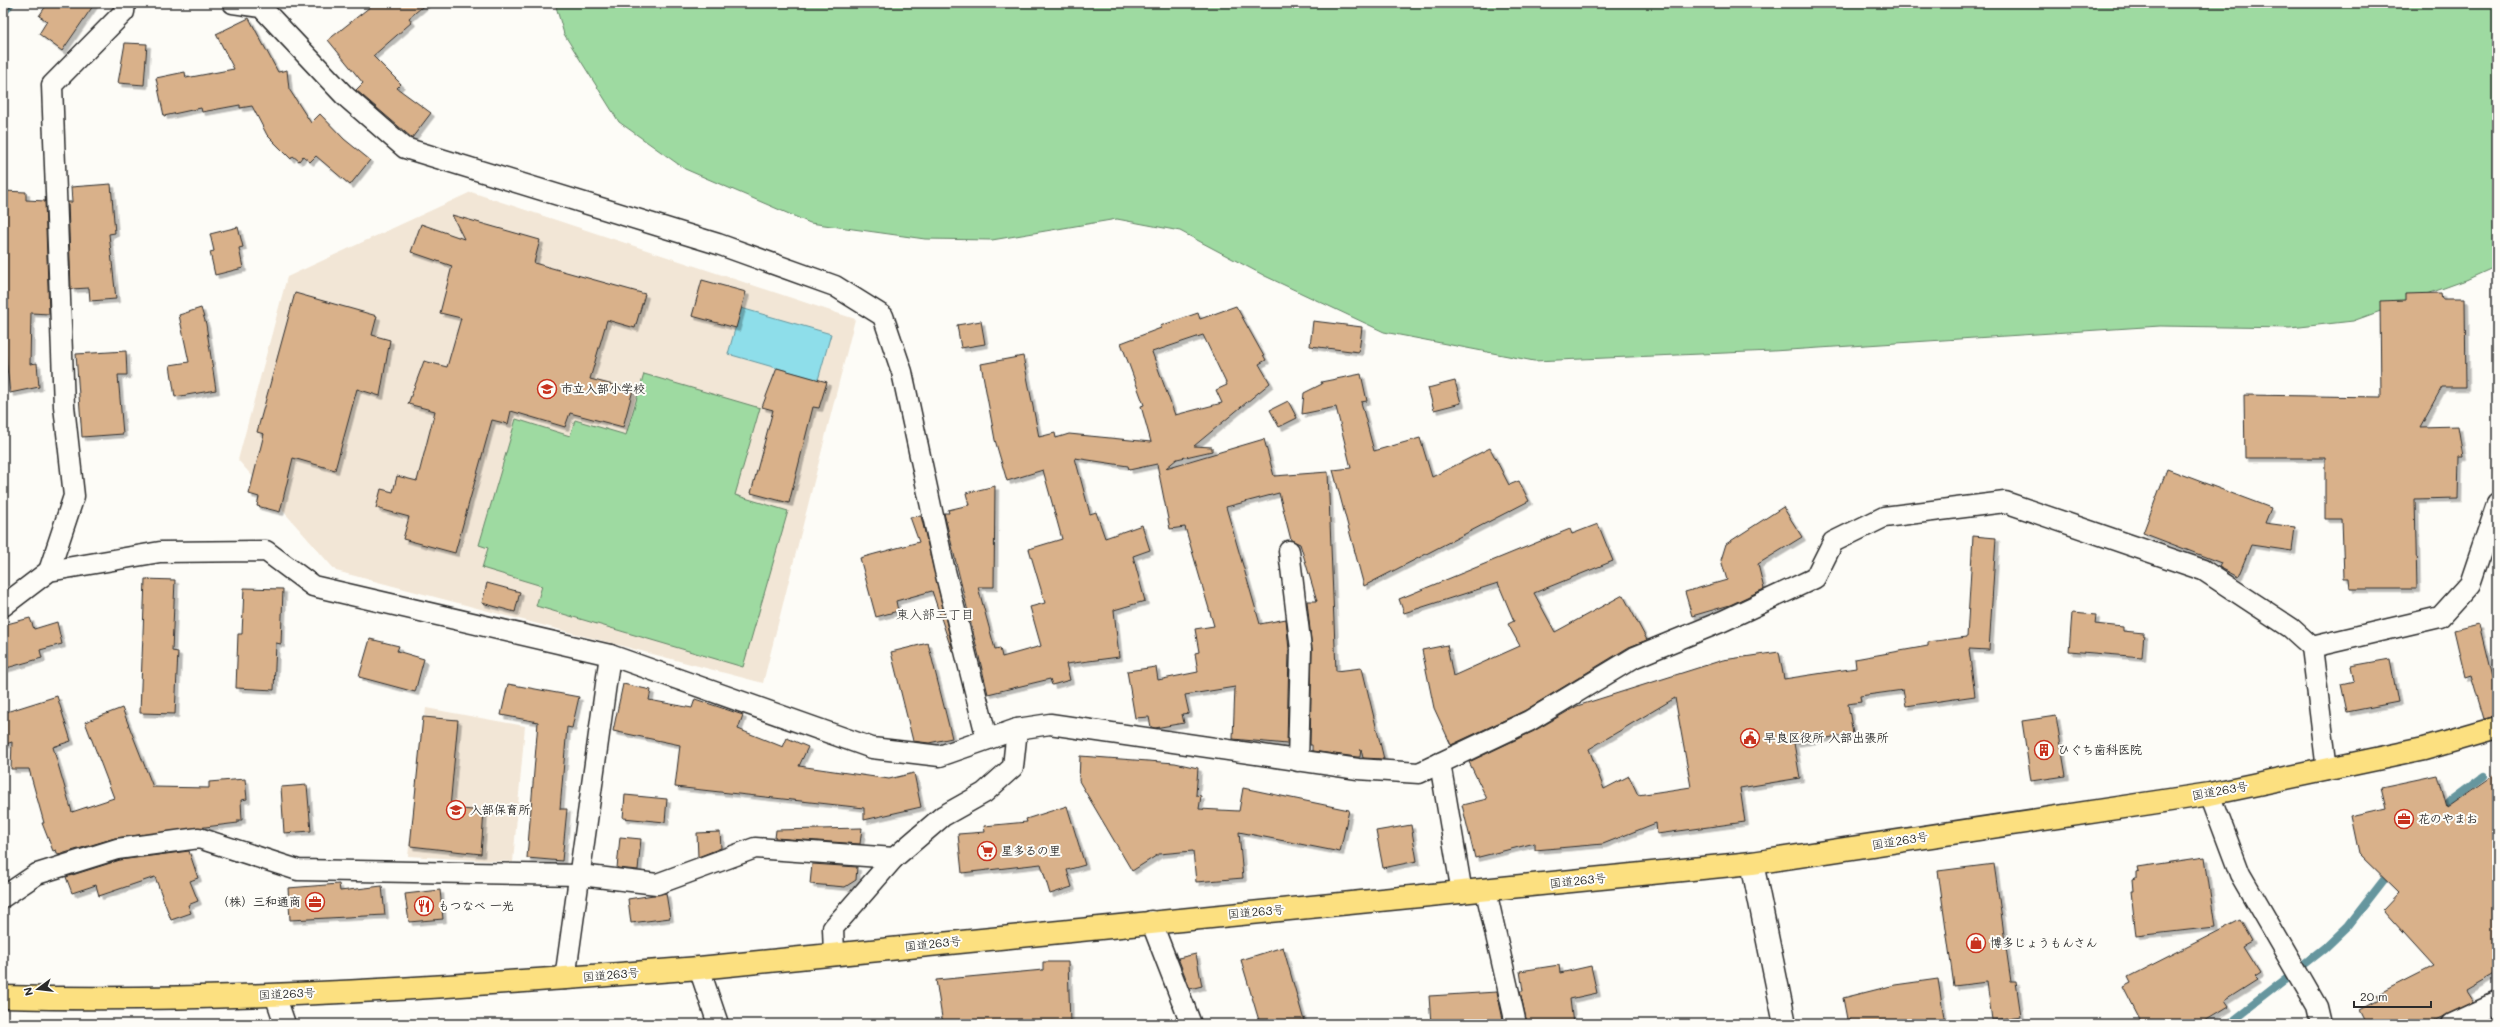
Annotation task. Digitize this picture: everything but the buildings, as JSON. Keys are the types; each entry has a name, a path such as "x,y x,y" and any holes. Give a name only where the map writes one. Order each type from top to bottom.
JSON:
{"highway":[{"name":"国道263号","path":"3,998 68,999 275,995 565,979 699,968 1151,921 1486,891 1752,863 2210,794 2424,748 2497,728"}],"street":[{"path":"49,572 74,496 64,406 52,85 124,12 125,3"},
{"path":"233,3 261,7 344,95 405,148 718,244 835,286 883,316 902,372 944,566 987,739"},
{"path":"3,606 49,572 160,552 266,551 313,586 610,655 872,748 940,756 1017,729 1050,724 1358,769 1418,773 1529,721 1635,656 1723,621 1815,578 1834,542 1884,517 2005,502 2203,570 2291,628 2312,647 2327,770"},
{"path":"2312,647 2440,617 2470,584 2497,504"},
{"path":"1289,551 1301,649 1298,761"},
{"path":"565,979 610,655"},
{"path":"834,954 833,928 894,858 943,816 984,793 1013,767 1017,729"},
{"path":"1440,763 1462,893"},
{"path":"2210,794 2240,874 2317,1007 2321,1024"},
{"path":"3,897 38,874 117,849 199,838 298,870 580,875 657,884 755,848 894,858"},
{"path":"1752,863 1785,1024"},
{"path":"1486,891 1516,1024"},
{"path":"1151,921 1191,1024"},
{"path":"699,968 718,1024"},
{"path":"275,995 285,1024"},
{"path":"2451,1024 2497,1003"}],"shaded area":[{"name":"市立入部小学校","path":"471,192 855,319 763,683 336,571 238,460 287,277"},
{"path":"426,708 525,726 513,862 408,856"}],"green space":[{"path":"555,3 2497,3 2497,266 2466,280 2353,321 2291,328 2160,326 1773,351 1534,361 1384,332 1265,276 1180,231 1117,219 992,240 925,239 810,223 685,169 619,122 564,34"},
{"path":"644,374 760,408 735,495 788,511 743,667 536,606 542,586 482,568 488,548 479,545 516,419 570,436 575,420 626,435"}],"water":[{"path":"741,308 831,334 818,380 728,354"}],"waterway":[{"path":"3,14 11,3"},
{"path":"2439,814 2453,799 2484,776"},
{"path":"2228,1024 2324,949 2348,926 2390,872"}],"place":[{"name":"市立入部小学校","path":"547,389"},
{"name":"早良区役所 入部出張所","path":"1750,738"},
{"name":"ひぐち歯科医院","path":"2044,750"},
{"name":"入部保育所","path":"456,810"},
{"name":"花のやまお","path":"2404,819"},
{"name":"星多るの里","path":"987,851"},
{"name":"（株）三和通商","path":"315,902"},
{"name":"もつなべ 一光","path":"424,906"},
{"name":"博多じょうもんさん","path":"1976,943"}],"district":[{"name":"東入部二丁目","path":"935,614"}]}
